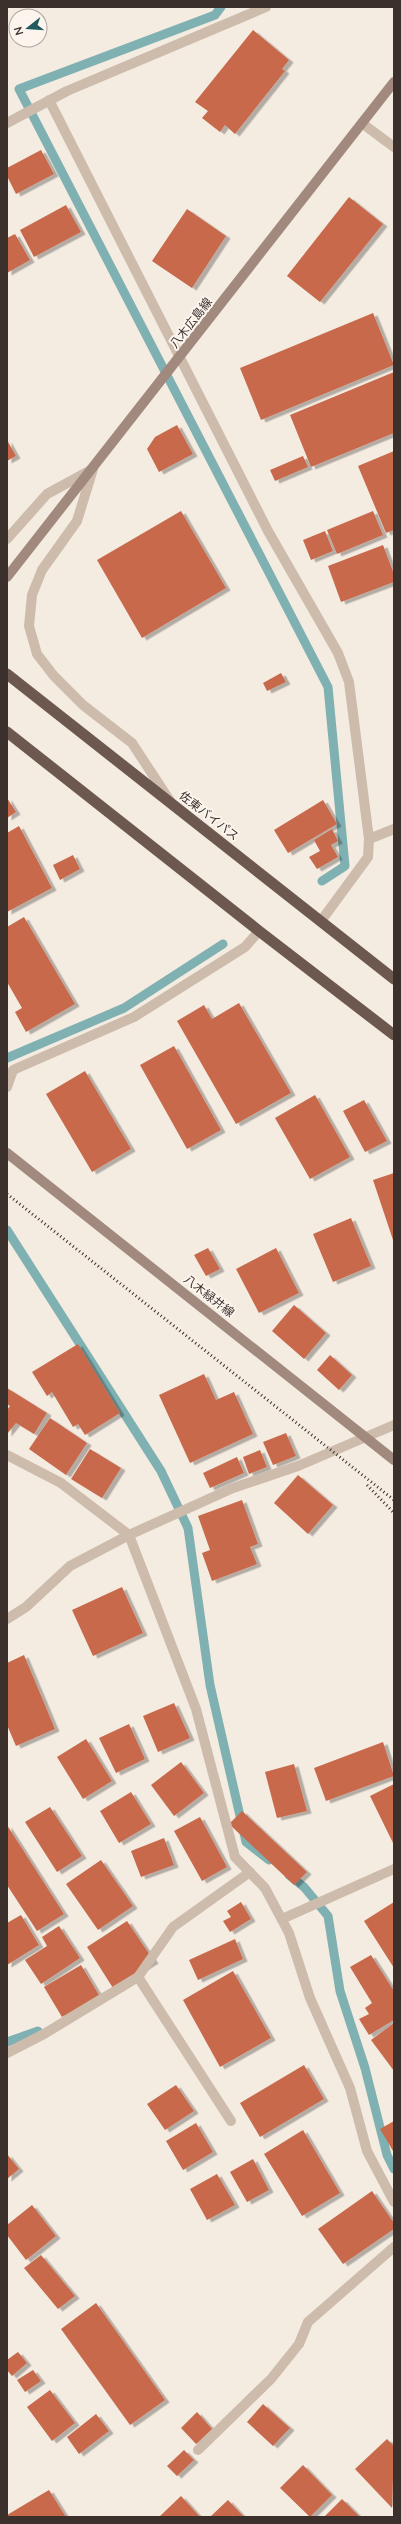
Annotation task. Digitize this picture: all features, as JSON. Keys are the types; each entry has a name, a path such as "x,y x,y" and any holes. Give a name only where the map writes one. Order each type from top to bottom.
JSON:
{"highway":[{"name":"佐東バイパス","path":"7,674 394,979"},
{"path":"7,732 259,931 394,1035"}],"main road":[{"name":"八木広島線","path":"7,577 179,360 394,82"},
{"name":"八木緑井線","path":"7,1153 394,1460"}],"street":[{"path":"7,123 49,100 266,7"},
{"path":"49,100 179,360 268,531 338,653 349,682 369,839 368,857 321,921"},
{"path":"363,124 394,147"},
{"path":"7,539 47,494 93,469"},
{"path":"93,469 77,521 42,570 32,595 29,626 37,654 54,676 83,705 132,743 173,804"},
{"path":"369,839 394,829"},
{"path":"7,1088 13,1070 134,1017 245,947 259,931"},
{"path":"7,1619 26,1607 70,1566 129,1535 233,1488 298,1466 394,1425"},
{"path":"7,1455 61,1483 129,1535 196,1709 235,1857 265,1888 289,1933 310,1998 350,2088 367,2151 394,2202"},
{"path":"282,1919 394,1869"},
{"path":"7,2053 44,2034 138,1976 173,1927 250,1872"},
{"path":"138,1976 232,2121"},
{"path":"198,2450 271,2379 299,2344 308,2322 394,2247"}],"building":[{"path":"253,30 289,60 282,69 285,71 235,134 225,125 220,132 202,118 208,111 195,102"},
{"path":"41,150 54,174 16,194 7,176 7,168"},
{"path":"349,197 383,224 320,302 287,276"},
{"path":"66,205 81,232 34,257 20,230"},
{"path":"187,209 226,236 192,288 152,261"},
{"path":"15,234 30,260 7,273 7,238"},
{"path":"373,313 394,365 261,420 240,368"},
{"path":"394,372 394,433 311,467 290,415"},
{"path":"177,425 193,454 159,472 147,449 155,437"},
{"path":"7,440 16,456 7,461"},
{"path":"394,451 394,530 386,533 358,466"},
{"path":"303,456 308,467 275,481 270,470"},
{"path":"181,511 226,588 142,638 97,560"},
{"path":"373,511 383,535 337,554 327,530"},
{"path":"325,531 333,551 311,560 303,540"},
{"path":"383,545 394,574 394,582 341,602 328,566"},
{"path":"281,673 286,682 267,691 263,683"},
{"path":"7,798 16,812 7,818"},
{"path":"323,800 337,824 288,853 274,830"},
{"path":"19,826 52,888 7,912 7,833"},
{"path":"332,829 338,841 331,845 338,857 317,869 309,857 320,851 314,840"},
{"path":"73,855 80,869 60,880 53,865"},
{"path":"24,917 75,1004 26,1032 15,1012 22,1008 7,982 7,927"},
{"path":"239,1003 291,1093 236,1124 177,1021 204,1005 212,1019"},
{"path":"174,1046 221,1130 187,1149 140,1065"},
{"path":"85,1071 131,1149 92,1172 46,1094"},
{"path":"315,1095 350,1157 310,1179 275,1118"},
{"path":"364,1100 387,1141 365,1152 343,1111"},
{"path":"394,1173 394,1243 373,1180"},
{"path":"351,1218 371,1266 333,1282 313,1234"},
{"path":"208,1248 220,1269 206,1276 194,1255"},
{"path":"276,1248 299,1293 259,1313 236,1269"},
{"path":"294,1305 326,1333 304,1359 272,1331"},
{"path":"78,1344 120,1413 85,1435 78,1424 73,1427 52,1392 47,1396 32,1372"},
{"path":"330,1355 352,1375 339,1390 317,1370"},
{"path":"204,1374 216,1400 234,1392 253,1434 190,1463 159,1395"},
{"path":"7,1388 47,1413 34,1434 16,1423 7,1434 7,1410 10,1406 7,1404"},
{"path":"50,1418 87,1443 66,1475 29,1449"},
{"path":"286,1433 296,1456 273,1465 263,1442"},
{"path":"90,1449 121,1468 102,1498 71,1479"},
{"path":"260,1450 267,1467 249,1474 243,1457"},
{"path":"237,1457 244,1473 210,1488 203,1473"},
{"path":"298,1475 333,1505 308,1534 274,1503"},
{"path":"242,1500 258,1544 250,1547 257,1564 212,1581 202,1553 210,1550 198,1516"},
{"path":"122,1587 143,1633 93,1656 72,1610"},
{"path":"24,1655 55,1729 16,1746 7,1725 7,1663"},
{"path":"174,1703 190,1738 158,1752 143,1716"},
{"path":"129,1724 145,1759 116,1773 99,1738"},
{"path":"86,1739 112,1781 83,1799 57,1757"},
{"path":"383,1742 394,1776 326,1801 314,1768"},
{"path":"181,1762 204,1793 174,1816 151,1785"},
{"path":"294,1764 307,1811 277,1818 265,1772"},
{"path":"394,1784 394,1845 370,1796"},
{"path":"131,1792 151,1824 119,1843 100,1811"},
{"path":"50,1807 82,1856 57,1872 25,1822"},
{"path":"242,1811 307,1872 294,1885 229,1824"},
{"path":"200,1817 227,1867 202,1881 174,1831"},
{"path":"7,1825 64,1914 37,1931 7,1885"},
{"path":"164,1838 174,1865 141,1877 131,1851"},
{"path":"101,1860 133,1906 98,1930 66,1884"},
{"path":"241,1902 251,1919 230,1932 223,1921 231,1917 227,1911"},
{"path":"394,1902 394,1968 364,1921"},
{"path":"21,1915 39,1945 7,1965 7,1923"},
{"path":"127,1921 154,1961 113,1988 87,1947"},
{"path":"59,1926 80,1958 41,1984 25,1960 47,1946 42,1937"},
{"path":"235,1939 243,1959 198,1980 189,1960"},
{"path":"371,1955 394,1991 394,2020 369,2035 359,2019 369,2014 365,2008 372,2003 350,1967"},
{"path":"81,1965 99,1995 62,2017 44,1987"},
{"path":"233,1971 271,2038 220,2067 183,2000"},
{"path":"394,2023 394,2071 371,2040"},
{"path":"304,2065 324,2099 260,2137 240,2103"},
{"path":"176,2085 194,2111 165,2130 147,2104"},
{"path":"394,2121 394,2150 393,2151 380,2129"},
{"path":"196,2123 213,2152 183,2170 166,2141"},
{"path":"303,2130 340,2193 302,2216 264,2154"},
{"path":"7,2154 19,2169 7,2179"},
{"path":"253,2159 269,2190 247,2202 230,2172"},
{"path":"217,2174 235,2205 207,2220 190,2189"},
{"path":"372,2191 394,2223 394,2229 343,2264 318,2229"},
{"path":"32,2205 56,2236 26,2260 7,2235 7,2225"},
{"path":"41,2255 75,2296 58,2309 24,2268"},
{"path":"96,2303 165,2400 130,2425 61,2329"},
{"path":"18,2352 27,2363 12,2376 7,2370 7,2360"},
{"path":"33,2370 41,2381 25,2392 17,2380"},
{"path":"50,2390 75,2423 52,2441 27,2407"},
{"path":"263,2404 290,2428 273,2446 247,2422"},
{"path":"197,2412 212,2429 196,2444 181,2428"},
{"path":"96,2414 109,2431 79,2454 67,2437"},
{"path":"387,2439 394,2446 392,2508 355,2469"},
{"path":"184,2450 194,2460 177,2476 167,2466"},
{"path":"303,2465 332,2495 310,2517 280,2488"},
{"path":"49,2490 66,2517 7,2517 7,2515"},
{"path":"181,2496 200,2517 159,2517"},
{"path":"342,2499 360,2517 324,2517"},
{"path":"228,2500 244,2517 210,2517"}],"waterway":[{"path":"221,7 215,15 19,89 328,687 345,866 322,881"},
{"path":"7,1058 124,1008 223,944"},
{"path":"7,1230 161,1471 188,1528 210,1685 246,1842 269,1860"},
{"path":"289,1875 304,1887 328,1916 340,1991 365,2068 387,2155 394,2169"},
{"path":"7,2042 38,2031"}],"railway":[{"path":"7,1194 394,1500"},
{"path":"367,1485 394,1513"}]}
